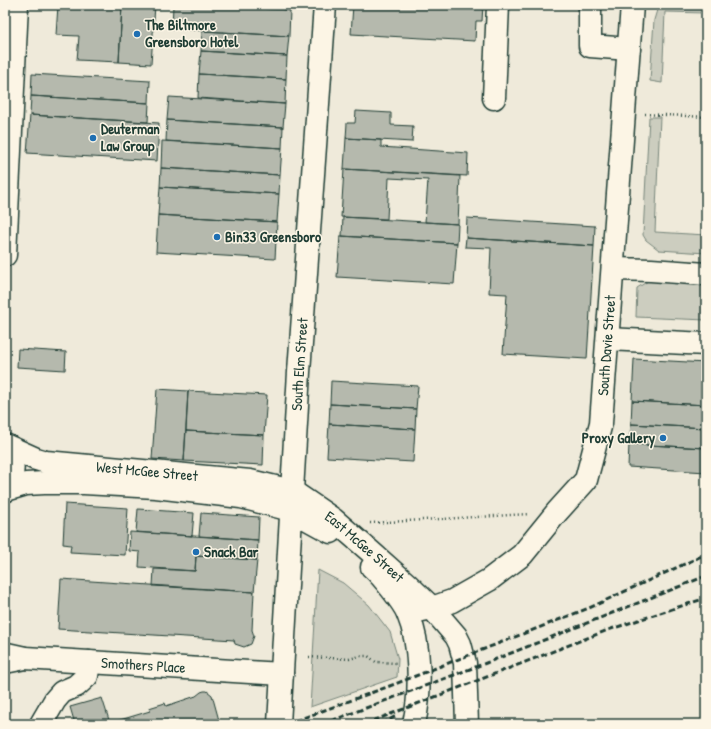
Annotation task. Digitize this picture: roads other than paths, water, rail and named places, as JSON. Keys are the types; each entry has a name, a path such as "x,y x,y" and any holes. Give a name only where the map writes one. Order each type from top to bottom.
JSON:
{"main road":[{"path":"5,256 17,5"},
{"name":"South Elm Street","path":"279,724 299,372 325,5"},
{"path":"494,98 498,5"},
{"path":"590,5 590,46 628,49"},
{"name":"South Davie Street","path":"408,613 432,608 452,601 489,580 522,555 557,512 586,480 601,423 632,5"},
{"path":"613,269 706,274"},
{"path":"608,340 706,344"},
{"path":"5,446 10,453 13,472 5,491"},
{"name":"West McGee Street","path":"5,446 36,460 46,462 250,481 292,501"},
{"name":"West McGee Street","path":"5,491 26,484 84,483 156,487 241,497 292,501"},
{"name":"East McGee Street","path":"292,501 340,524 432,608"},
{"name":"East McGee Street","path":"292,501 355,550 378,573 408,613"},
{"path":"432,608 456,636 460,644 465,663 468,724"},
{"path":"408,613 415,639 417,657 417,708 414,724"},
{"name":"Smothers Place","path":"12,658 282,674"},
{"path":"41,724 62,692 76,686 87,676 89,662"}],"railway":[{"path":"287,724 395,684 589,608 706,554"},
{"path":"323,724 486,663 706,576"},
{"path":"365,724 608,630 706,598"},
{"path":"382,724 396,716"}],"place":[{"name":"The Biltmore Greensboro Hotel","path":"137,34"},
{"name":"Deuterman Law Group","path":"93,138"},
{"name":"Bin33 Greensboro","path":"217,237"},
{"name":"Proxy Gallery","path":"663,438"},
{"name":"Snack Bar","path":"196,552"}]}
